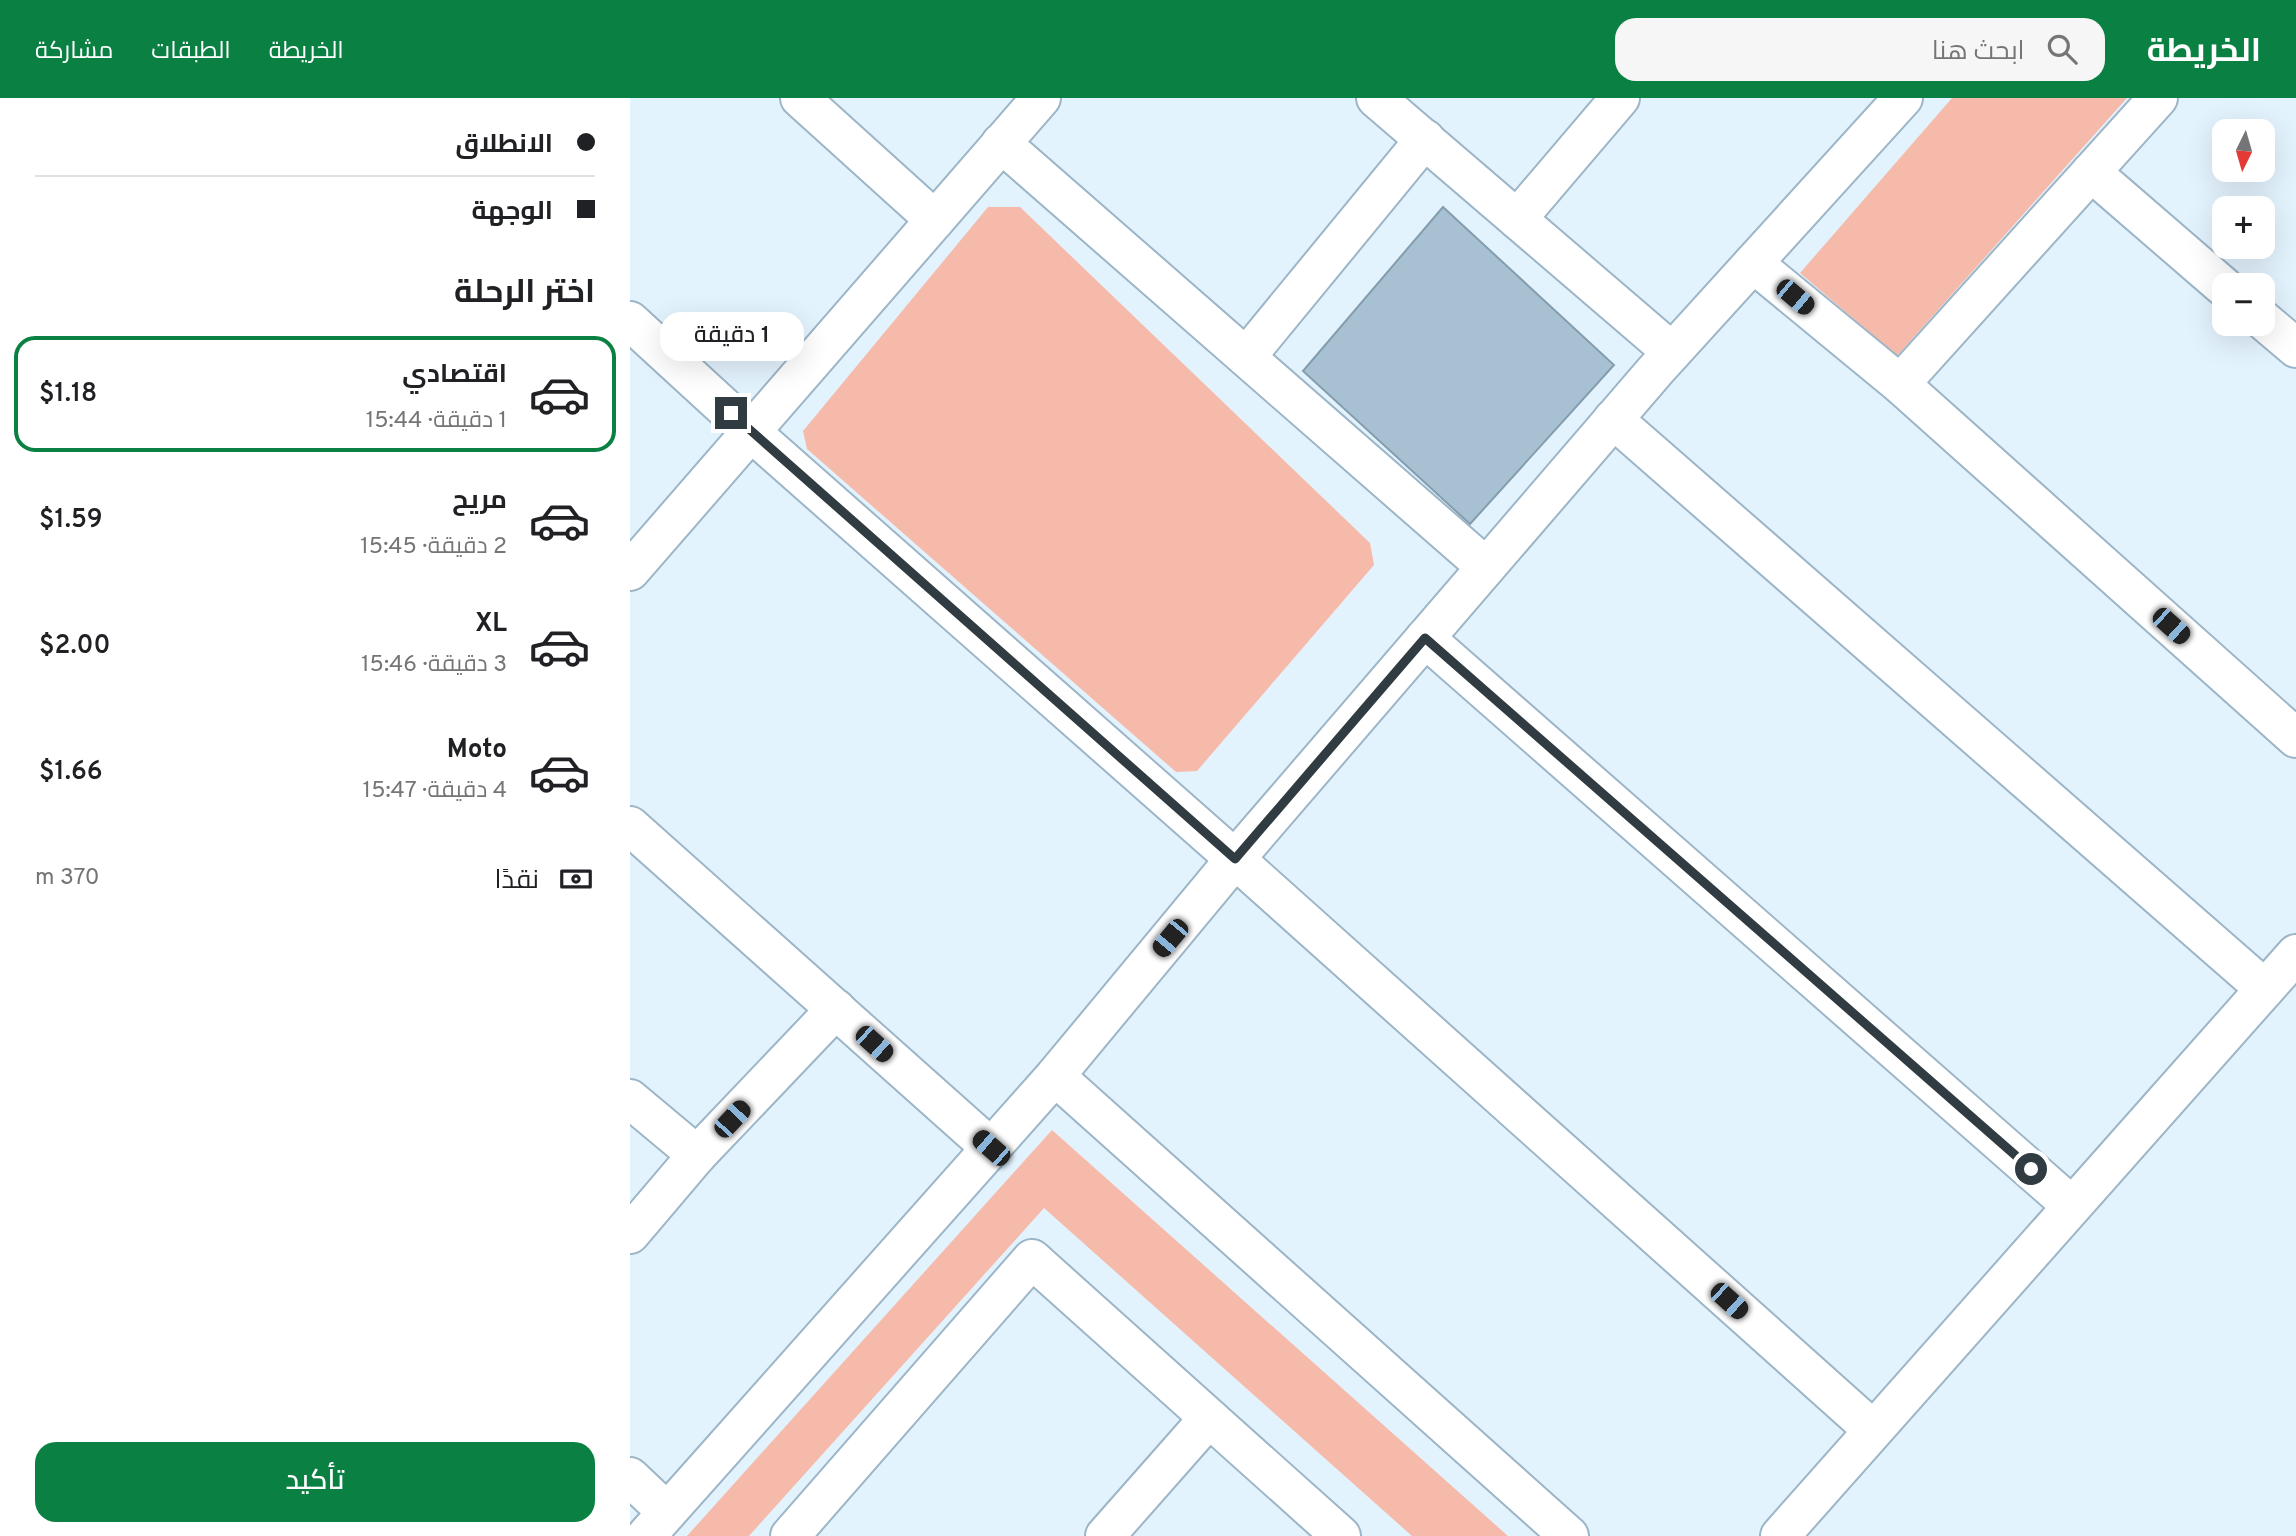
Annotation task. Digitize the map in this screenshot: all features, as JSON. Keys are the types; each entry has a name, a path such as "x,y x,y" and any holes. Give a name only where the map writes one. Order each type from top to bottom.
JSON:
{"street":[{"path":"800,98 935,220"},
{"path":"630,571 1041,98"},
{"path":"1376,98 1672,352"},
{"path":"1517,219 1620,98"},
{"path":"630,1477 656,1524 1055,1076 1235,859 1613,419 1903,98"},
{"path":"1900,384 2158,98"},
{"path":"1246,357 1425,139"},
{"path":"1002,143 1486,567"},
{"path":"2091,172 2212,277"},
{"path":"1753,263 1900,384 2296,738"},
{"path":"630,321 751,432 1235,859 1873,1430"},
{"path":"2275,330 2296,348"},
{"path":"1613,419 2265,989"},
{"path":"1425,638 2073,1206"},
{"path":"630,826 991,1148"},
{"path":"1780,1536 2296,954"},
{"path":"630,1234 697,1155 836,1009"},
{"path":"1055,1076 1569,1536"},
{"path":"630,1099 697,1155"},
{"path":"790,1536 1032,1259 1341,1536"},
{"path":"1105,1536 1209,1418"}],"shaded area":[{"path":"1952,98 2127,98 1897,356 1800,273"},
{"path":"988,207 1020,207 1370,543 1374,565 1197,771 1176,772 807,449 803,431"},
{"path":"1052,1130 1508,1536 1412,1536 1044,1208 749,1536 687,1536"}],"building":[{"path":"1443,207 1614,365 1470,524 1303,371"}],"route":[{"path":"731,413 1235,859 1425,638 2031,1169"}]}
